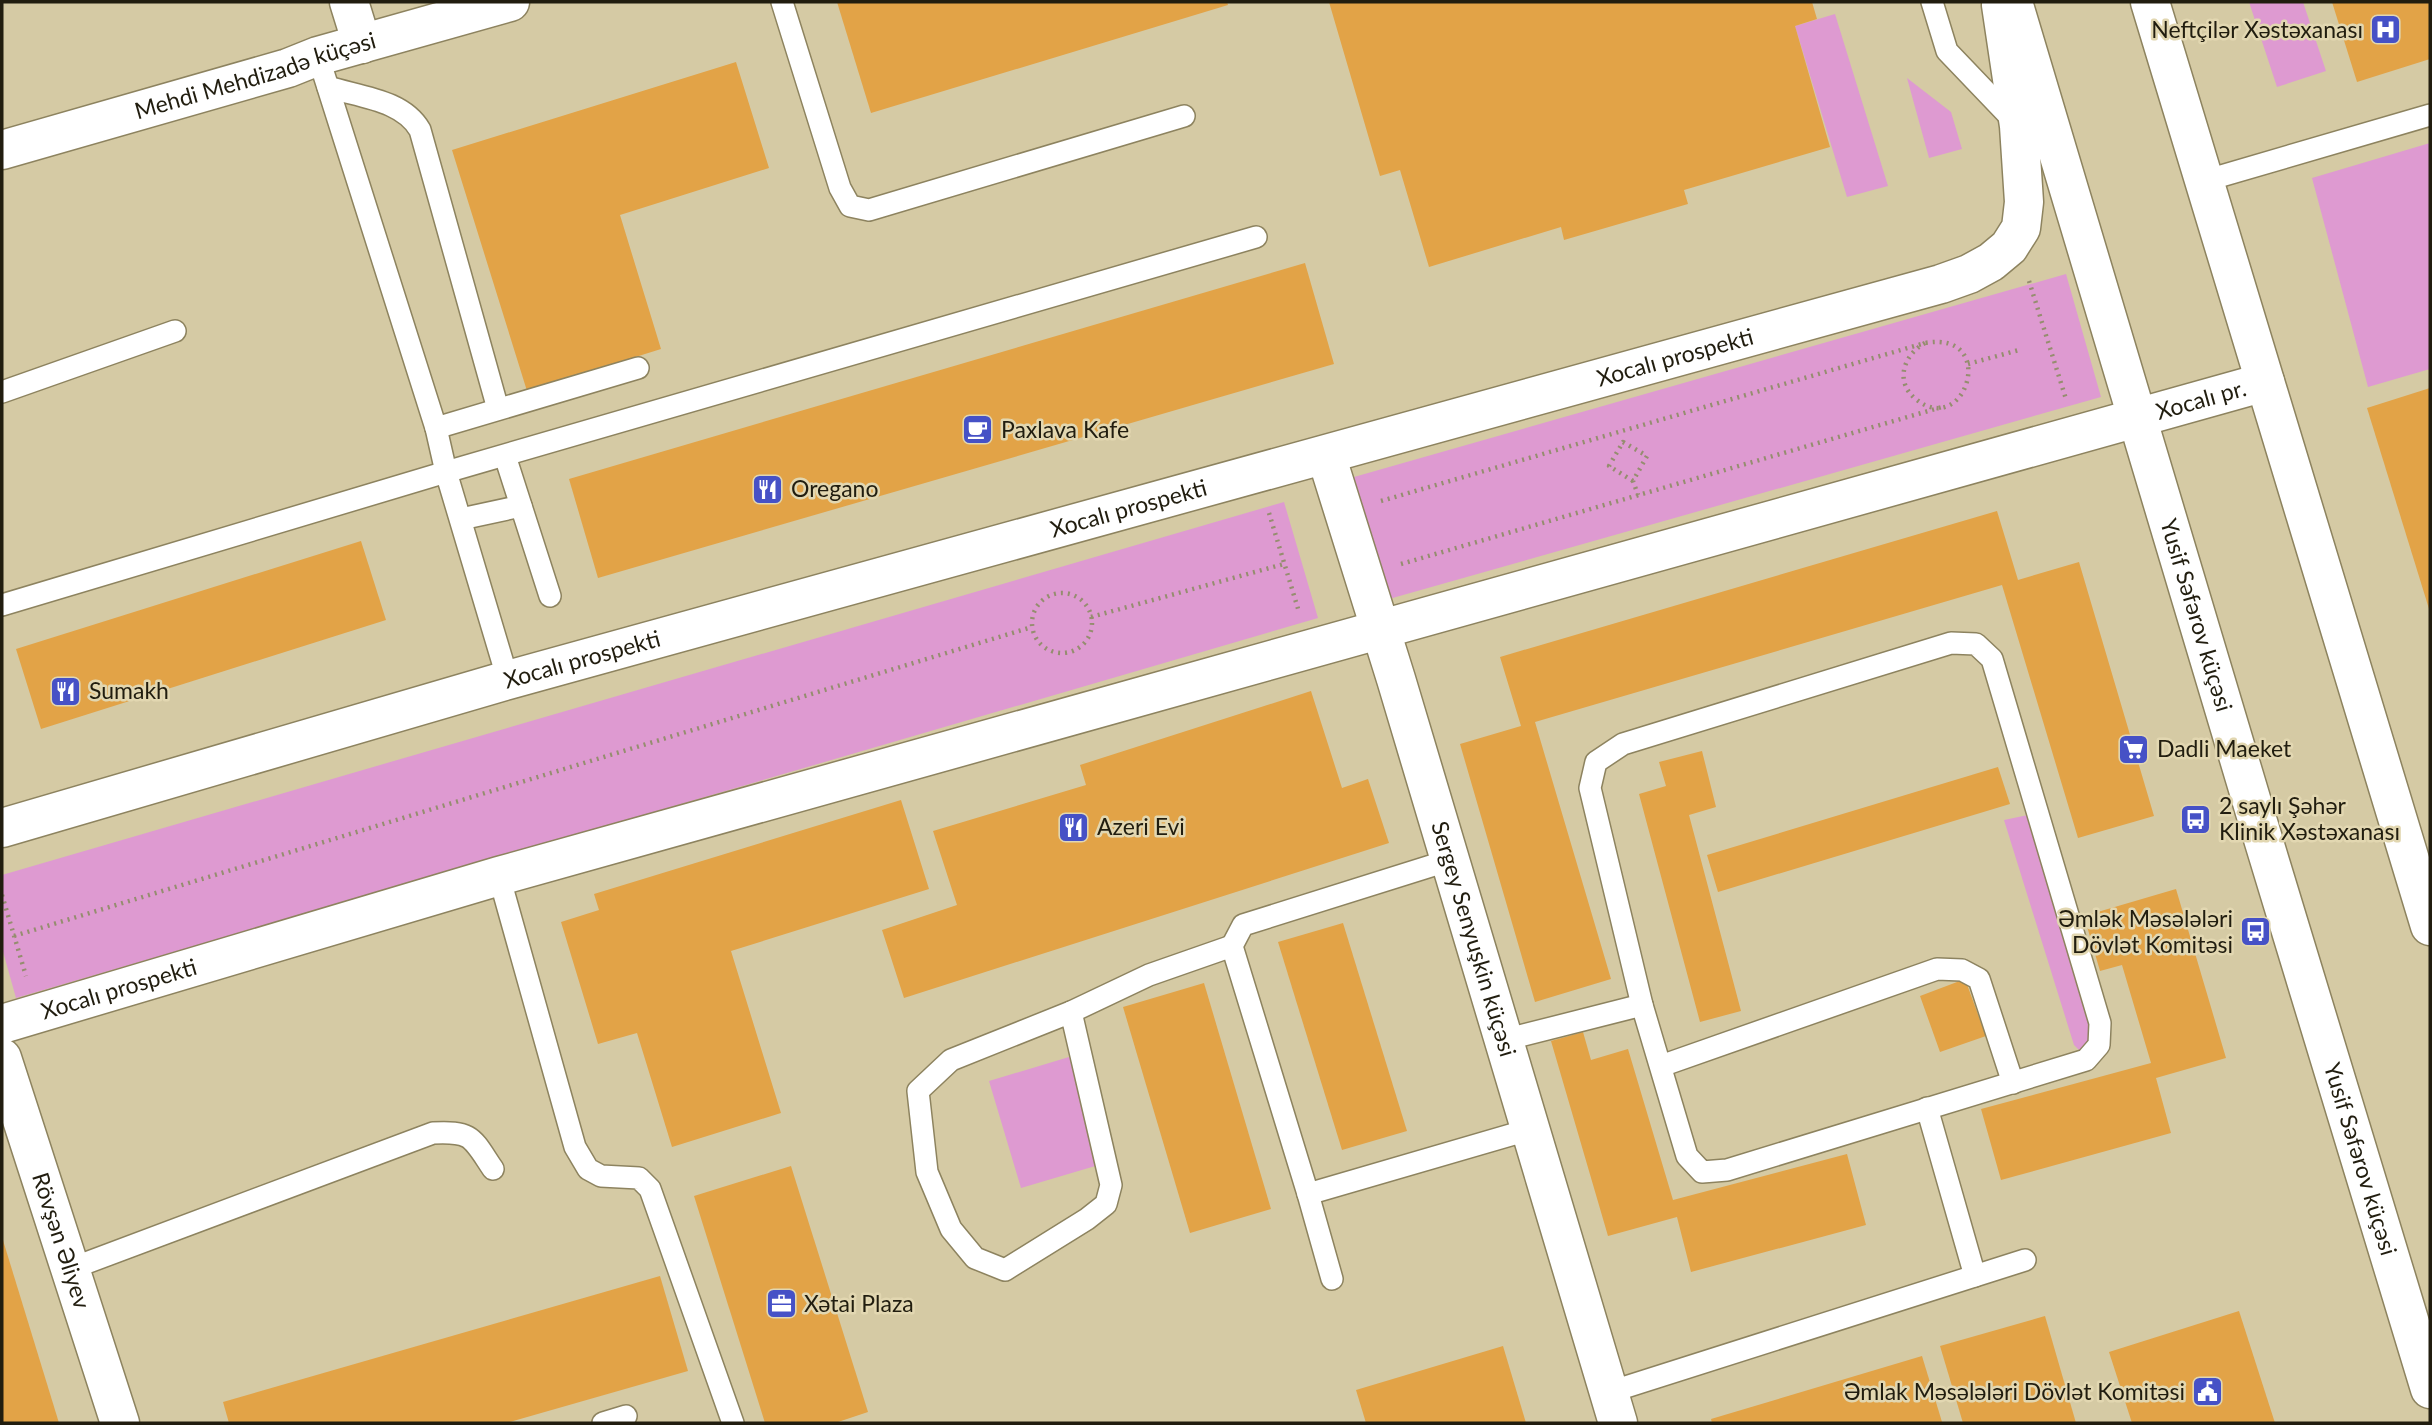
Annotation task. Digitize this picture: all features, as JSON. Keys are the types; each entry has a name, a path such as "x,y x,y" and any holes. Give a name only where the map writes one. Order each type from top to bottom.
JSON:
{"main road":[{"path":"349,2 362,44"},
{"name":"Mehdi Mehdizadə küçəsi","path":"2,150 288,68 323,71 362,44 510,2"},
{"name":"Xocalı prospekti","path":"2,828 508,680 1941,285 1969,274 2010,247 2021,228 2024,202 2020,126 2001,2"},
{"name":"Yusif Səfərov küçəsi","path":"2013,2 2430,1389"},
{"path":"2150,2 2430,926"},
{"name":"Xocalı pr.","path":"2137,419 2265,382"},
{"name":"Xocalı prospekti","path":"2,1024 499,876 2137,419"},
{"name":"Sergey Senyuşkin küçəsi","path":"1326,455 1614,1408"},
{"name":"Rövşən Əliyev","path":"2,1058 120,1423"}],"lane":[{"path":"782,2 839,188 850,206 869,210 1184,116"},
{"path":"1932,2 1947,51 2020,126"},
{"path":"323,71 401,108 413,118 420,130 498,409"},
{"path":"323,71 436,428 446,472 508,680"},
{"path":"2204,181 2430,114"},
{"path":"2,605 446,472 1256,237"},
{"path":"2,392 175,331"},
{"path":"436,428 638,368"},
{"path":"505,456 550,596"},
{"path":"461,519 521,506"},
{"path":"1951,643 1976,644 1992,659 2100,1023 2099,1045 2086,1060 1727,1170 1702,1172 1687,1156 1642,1005 1590,788 1596,762 1623,744 1951,643"},
{"path":"1071,1012 1111,1185 1106,1204 1087,1219 1005,1270 975,1258 951,1229 928,1172 918,1091 951,1060 1071,1012 1149,975 1232,946 1243,925 1450,860"},
{"path":"499,876 575,1147 588,1169 601,1176 639,1178 650,1189 733,1423"},
{"path":"1232,946 1332,1279"},
{"path":"1661,1066 1937,969 1962,970 1979,979 2013,1083"},
{"path":"1504,1041 1642,1005"},
{"path":"1927,1108 1975,1276"},
{"path":"1308,1194 1531,1129"},
{"path":"70,1269 433,1133 457,1132 474,1140 493,1169"},
{"path":"1614,1408 1975,1276 2025,1261"},
{"path":"603,1423 626,1416"}],"path":[{"path":"2029,280 2068,407"},
{"path":"1383,514 1380,501 1925,343 1936,341 1955,347 1968,364 1967,387 1961,396 1942,407 1398,565"},
{"path":"1925,343 1909,356 1904,366 1906,387 1911,396 1920,403 1930,407 1942,407"},
{"path":"1968,364 2019,350"},
{"path":"1620,431 1623,442 1647,456 1633,481"},
{"path":"1623,442 1609,466 1633,481 1637,495"},
{"path":"1269,513 1301,620"},
{"path":"1091,617 1284,564"},
{"path":"1062,594 1072,595 1081,601 1091,617 1088,637 1083,645 1066,653 1056,653 1040,644 1032,627 1036,608 1052,596 1062,594"},
{"path":"14,936 1032,627"},
{"path":"2,895 26,976"}],"shaded area":[{"path":"2249,2 2303,2 2326,71 2277,87"},
{"path":"1835,14 1888,186 1847,197 1795,26"},
{"path":"1907,78 1951,112 1962,149 1929,158"},
{"path":"2430,143 2430,369 2368,387 2312,178"},
{"path":"2066,274 2101,397 1389,599 1354,477"},
{"path":"1284,502 1318,618 16,998 2,948 2,875"},
{"path":"2028,815 2093,1027 2090,1041 2081,1052 2074,1045 2004,820"},
{"path":"1069,1057 1102,1164 1021,1188 989,1081"}],"building":[{"path":"837,2 1227,2 1228,5 871,113"},
{"path":"1329,2 1812,2 1817,19 1795,26 1830,147 1684,190 1688,204 1564,240 1561,227 1429,267 1400,170 1380,176"},
{"name":"Neftçilər Xəstəxanası","path":"2332,2 2430,2 2430,59 2357,82"},
{"path":"736,62 769,168 620,215 661,349 527,391 452,150"},
{"path":"1305,263 1334,364 598,578 569,479"},
{"path":"2430,388 2430,612 2367,408"},
{"path":"1997,511 2018,580 2079,562 2154,816 2078,838 2002,585 1535,722 1611,979 1535,1002 1460,744 1521,726 1500,657"},
{"path":"361,541 386,620 41,729 16,649"},
{"path":"1311,691 1342,788 1368,779 1389,843 904,998 882,930 957,905 933,831 1086,785 1080,765"},
{"path":"1702,751 1716,807 1689,815 1741,1011 1700,1022 1639,794 1666,786 1659,762"},
{"path":"1998,767 2010,804 1718,892 1707,855"},
{"path":"901,800 929,889 731,951 781,1113 672,1147 637,1033 598,1044 561,922 599,910 594,894"},
{"path":"2176,889 2226,1058 2156,1078 2171,1133 2001,1180 1981,1109 2151,1063 2122,965 2100,971 2084,916"},
{"path":"1343,923 1407,1131 1342,1150 1278,942"},
{"path":"1965,979 1986,1036 1940,1052 1920,996"},
{"path":"1204,983 1271,1209 1190,1233 1123,1007"},
{"path":"1583,1032 1591,1060 1628,1049 1673,1200 1847,1154 1866,1225 1691,1272 1677,1217 1608,1236 1551,1041"},
{"name":"Xətai Plaza","path":"791,1166 868,1412 835,1423 765,1423 694,1196"},
{"path":"2,1237 59,1423 2,1423"},
{"path":"660,1276 688,1371 506,1423 229,1423 223,1402"},
{"path":"2239,1311 2275,1423 2132,1423 2109,1352"},
{"path":"2045,1316 2076,1423 1963,1423 1940,1346"},
{"path":"1503,1346 1526,1423 1366,1423 1356,1390"},
{"path":"1922,1356 1942,1422 1712,1423 1711,1419"}],"place":[{"name":"Neftçilər Xəstəxanası","path":"2386,30"},
{"name":"Paxlava Kafe","path":"978,430"},
{"name":"Oregano","path":"768,489"},
{"name":"Sumakh","path":"66,691"},
{"name":"Dadli Maeket","path":"2134,749"},
{"name":"2 saylı Şəhər Klinik Xəstəxanası","path":"2196,819"},
{"name":"Azeri Evi","path":"1074,827"},
{"name":"Əmlək Məsələləri Dövlət Komitəsi","path":"2256,932"},
{"name":"Xətai Plaza","path":"781,1304"},
{"name":"Əmlak Məsələləri Dövlət Komitəsi","path":"2208,1392"}]}
